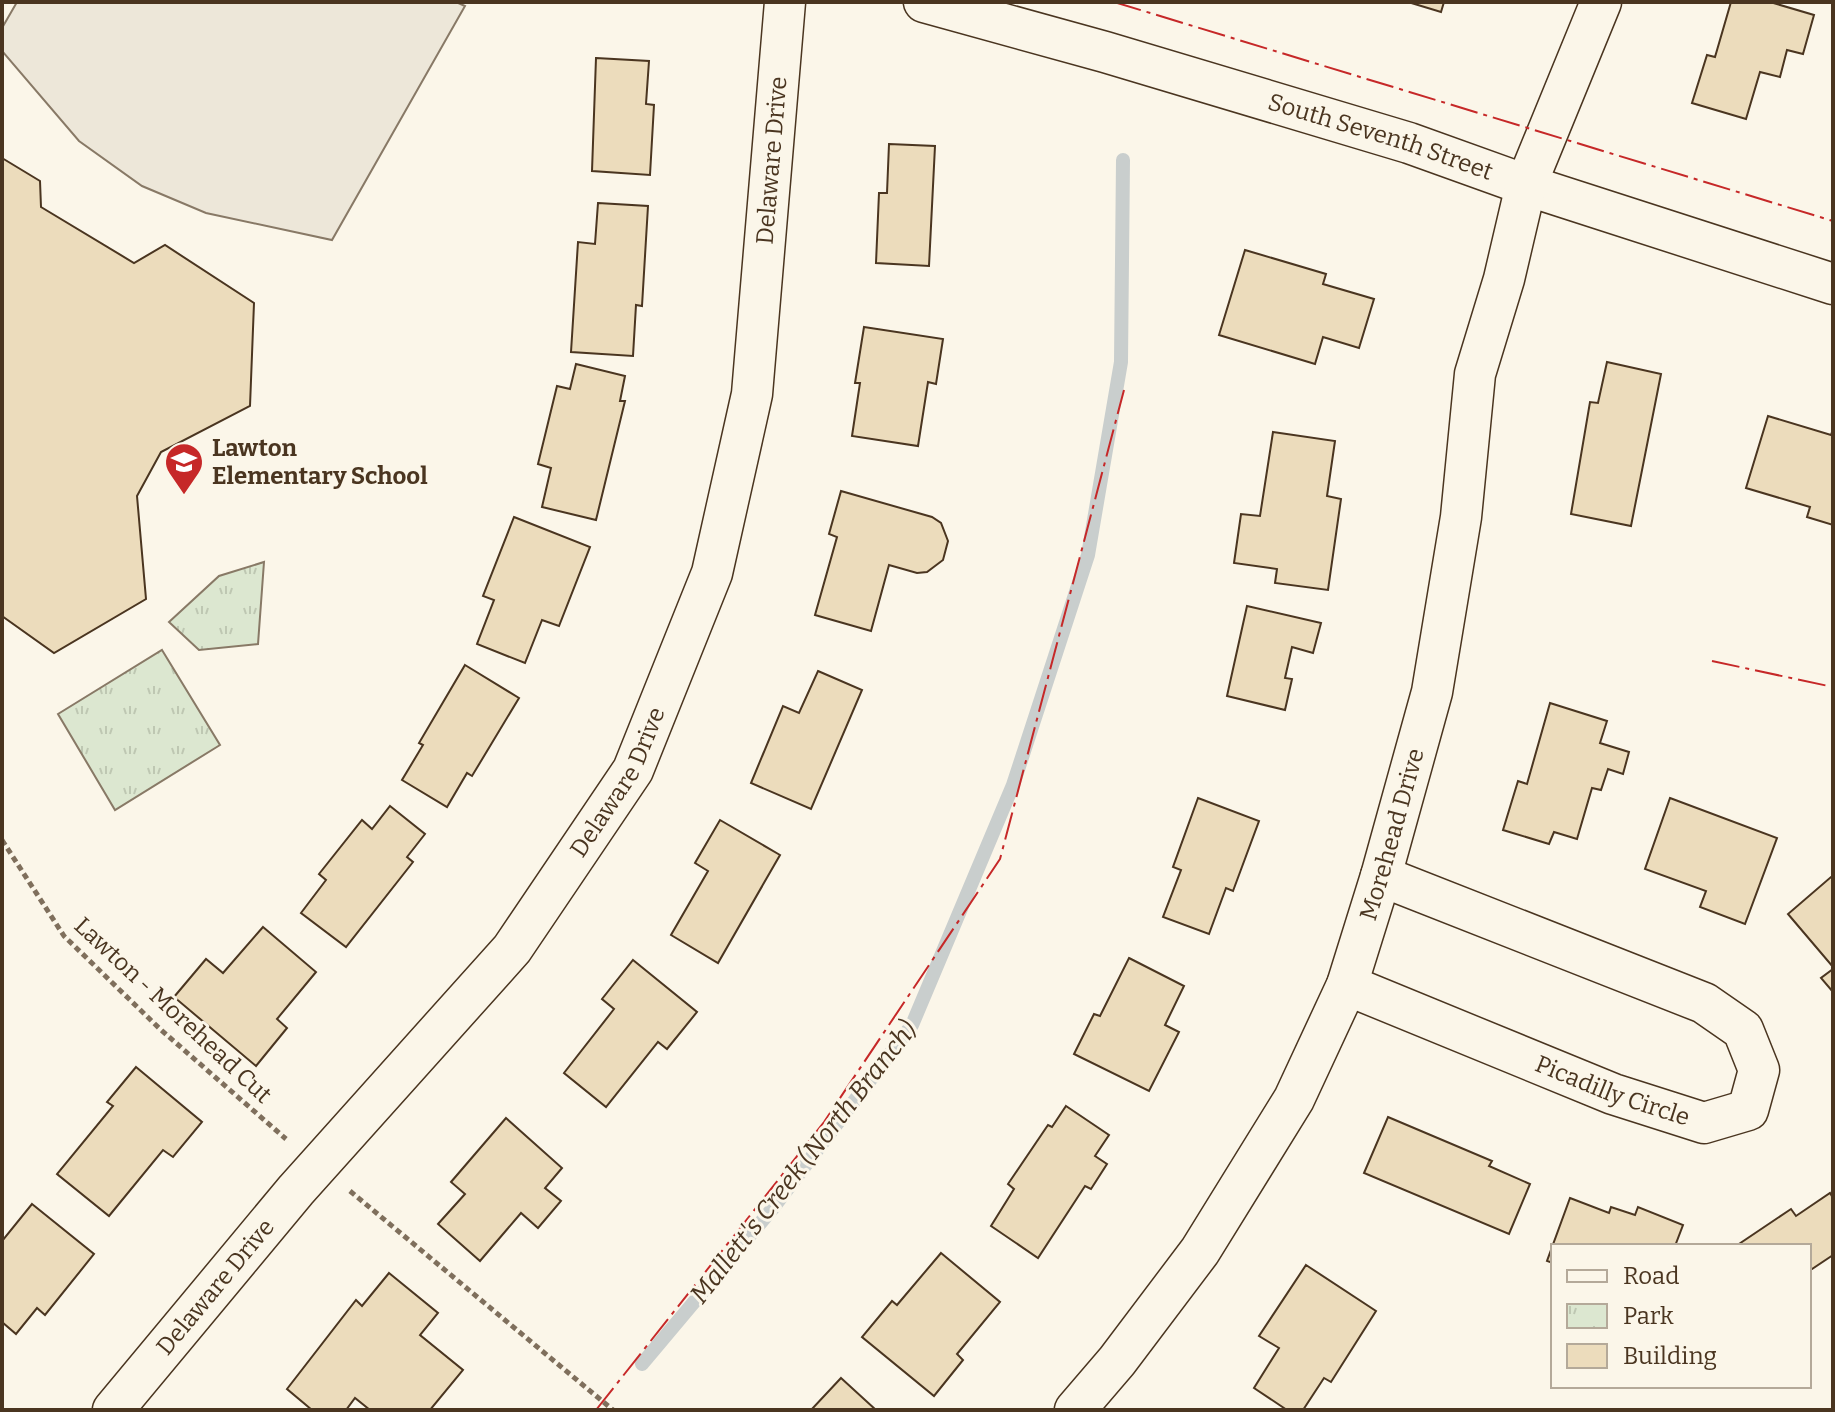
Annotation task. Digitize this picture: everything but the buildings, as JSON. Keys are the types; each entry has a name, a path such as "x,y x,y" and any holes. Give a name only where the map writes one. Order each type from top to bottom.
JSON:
{"street":[{"name":"Delaware Drive","path":"113,1410 296,1190 512,949 633,770 712,573 752,394 785,2"},
{"name":"South Seventh Street","path":"924,2 1394,138 1526,185 1833,284"},
{"name":"Morehead Drive","path":"1075,1410 1117,1361 1200,1251 1294,1099 1347,985 1432,692 1461,517 1475,374 1504,279 1526,185 1601,2"},
{"name":"Picadilly Circle","path":"1347,985 1613,1094 1704,1123 1748,1110 1759,1070 1743,1030 1704,1003 1381,876"}],"path":[{"name":"Lawton - Morehead Cut","path":"2,840 64,936 160,1029 296,1146"},
{"path":"340,1183 613,1410"}],"green space":[{"path":"264,562 258,644 199,650 169,622 219,576"},
{"path":"162,650 220,745 115,810 58,714"}],"shaded area":[{"path":"17,2 456,2 465,6 332,240 206,213 142,186 79,141 2,51 2,28"}],"waterway":[{"name":"Mallett's Creek (North Branch)","path":"642,1364 773,1208 912,1025 1013,785 1088,555 1121,362 1123,160"}],"power":[{"path":"1114,2 1833,221"},
{"path":"596,1410 824,1122 1000,859 1124,390"},
{"path":"1712,661 1833,687"}],"place":[{"name":"Lawton Elementary School","path":"184,496"}]}
